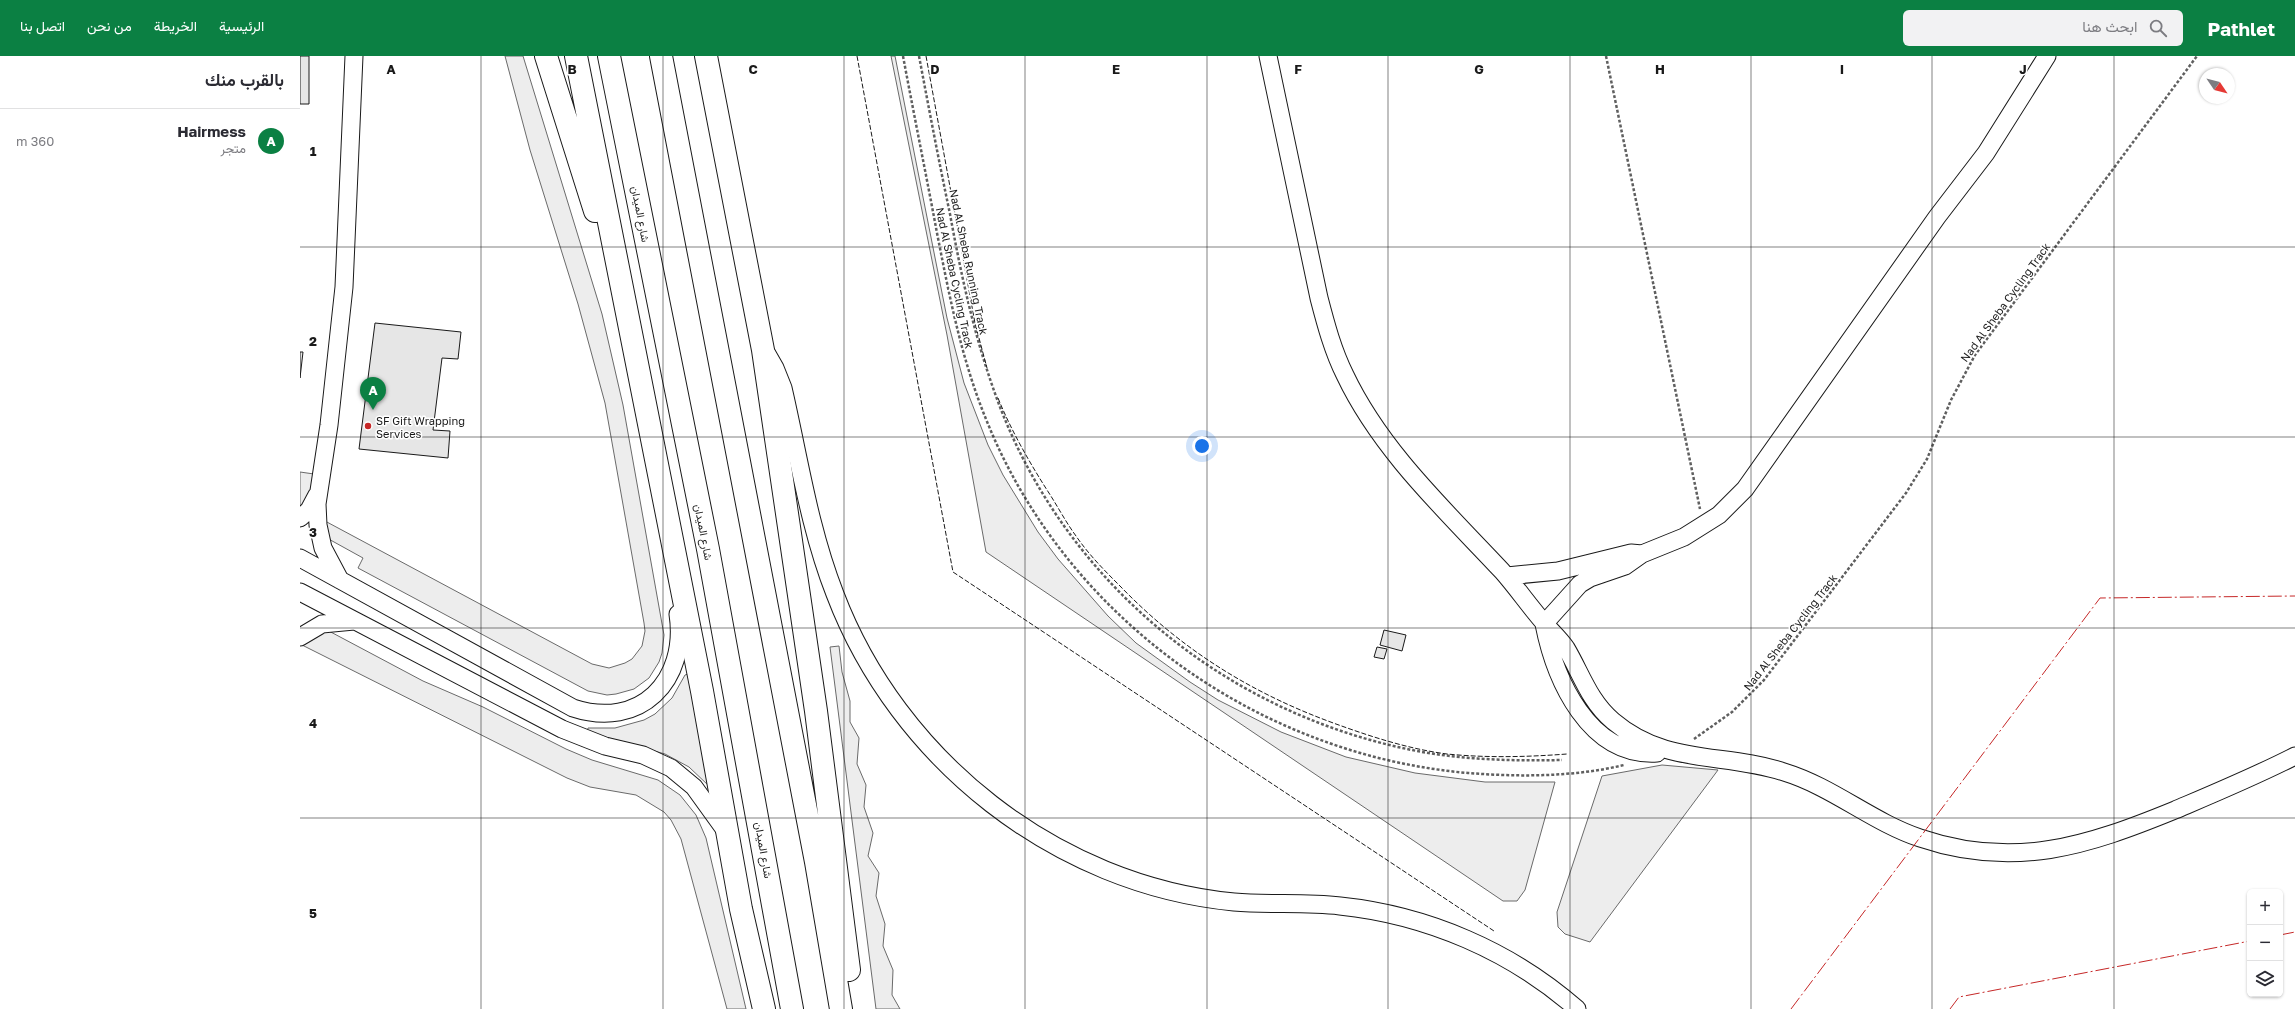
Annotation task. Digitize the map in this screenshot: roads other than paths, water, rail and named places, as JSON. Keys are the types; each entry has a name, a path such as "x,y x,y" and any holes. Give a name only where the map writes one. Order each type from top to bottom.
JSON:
{"main road":[{"path":"546,56 600,226 620,278"},
{"path":"576,56 673,547 741,909 764,1009"},
{"name":"شارع الميدان","path":"609,56 708,549 792,1009"},
{"path":"661,56 816,862 842,1009"},
{"path":"706,56 763,350 816,711 848,962 851,1009"}],"street":[{"path":"350,56 352,80"},
{"path":"342,582 328,559 320,536 317,514 318,493 330,417 344,287 349,203 354,56"},
{"path":"1268,56 1319,298 1330,338 1345,376 1375,424 1418,480 1507,576 1544,624 1564,645 1589,693 1610,719 1639,740 1670,752 1742,763 1785,772 1832,793 1892,827 1920,838 1968,850 2016,853 2065,848 2112,835 2208,796 2295,756"},
{"path":"1507,576 1558,571 1626,553 1642,554 1664,547 1704,526 1732,502 1757,475 1937,217 1986,153 2047,56"},
{"path":"763,350 775,368 783,388 817,540 846,622 872,671 901,714 936,754 977,792 1027,829 1056,846 1115,874 1176,892 1207,898 1259,903 1341,906 1396,915 1422,922 1449,931 1499,954 1546,984 1577,1009"},
{"path":"300,518 309,510 318,493"},
{"path":"300,558 573,708 595,713 612,713 629,709 649,698 665,682 676,662 680,634 673,580 673,547"},
{"path":"1544,624 1580,584 1590,578 1631,563 1642,554"},
{"path":"300,592 562,729 605,746 643,755 671,768 694,787 728,836"},
{"path":"300,637 322,624 356,621"}],"place":[{"name":"Hairmess","path":"373,410"},
{"name":"SF Gift Wrapping Services","path":"368,426"}]}
